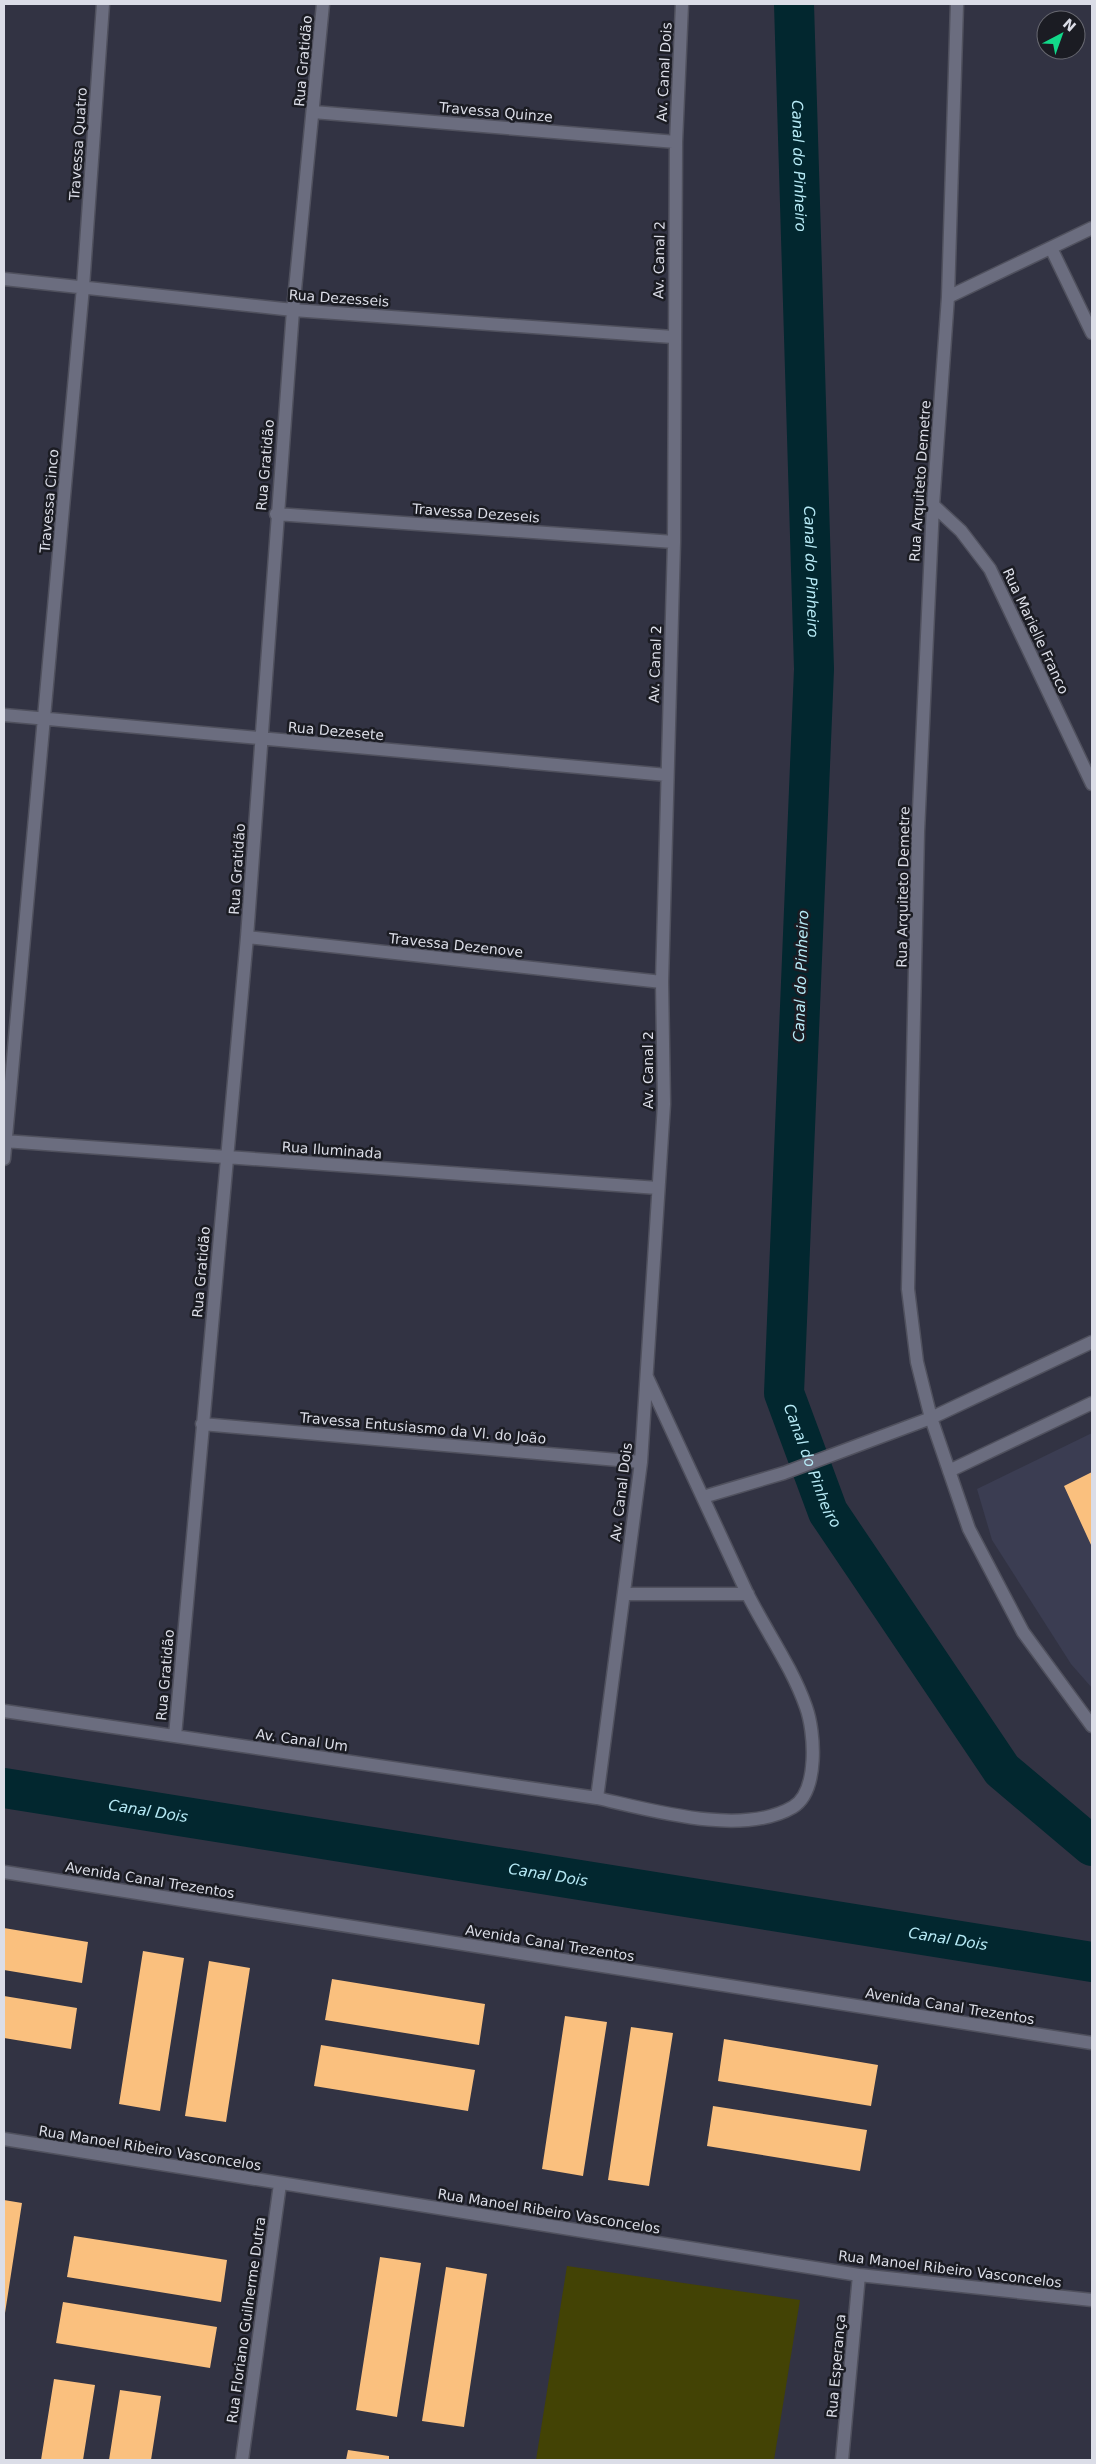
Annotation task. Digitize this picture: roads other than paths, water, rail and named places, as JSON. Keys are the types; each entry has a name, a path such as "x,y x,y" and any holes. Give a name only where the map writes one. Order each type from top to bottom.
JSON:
{"street":[{"name":"Travessa Quatro","path":"83,287 103,4"},
{"name":"Rua Gratidão","path":"175,1736 247,937 276,514 293,310 323,4"},
{"name":"Av. Canal Dois","path":"676,142 682,4"},
{"name":"Rua Arquiteto Demetre","path":"957,4 948,297 933,505 918,832 908,1289 917,1362 931,1418 969,1529 1023,1632 1092,1726"},
{"name":"Travessa Quinze","path":"313,112 676,142"},
{"name":"Av. Canal 2","path":"658,1188 664,1104 662,982 674,542 673,337 676,142"},
{"path":"948,297 1092,228"},
{"path":"1051,248 1092,333"},
{"name":"Rua Dezesseis","path":"4,279 293,310 673,337"},
{"name":"Travessa Cinco","path":"4,1159 4,1141 83,287"},
{"name":"Rua Marielle Franco","path":"933,505 960,531 990,569 1092,784"},
{"name":"Travessa Dezeseis","path":"276,514 674,542"},
{"name":"Rua Dezesete","path":"4,715 44,717 261,739 667,775"},
{"name":"Travessa Dezenove","path":"247,937 662,982"},
{"name":"Rua Iluminada","path":"4,1141 658,1188"},
{"name":"Av. Canal Dois","path":"597,1798 641,1462 658,1188"},
{"path":"703,1497 784,1473 841,1450 931,1418 1092,1342"},
{"name":"Av. Canal Um","path":"4,1711 597,1798 675,1815 727,1821 758,1819 794,1806 806,1792 812,1770 813,1742 806,1708 748,1594 646,1376"},
{"path":"949,1472 1092,1403"},
{"name":"Travessa Entusiasmo da Vl. do João","path":"202,1424 641,1462"},
{"path":"624,1594 748,1594"},
{"name":"Avenida Canal Trezentos","path":"4,1872 1092,2043"},
{"name":"Rua Manoel Ribeiro Vasconcelos","path":"4,2139 860,2275 1092,2300"},
{"name":"Rua Floriano Guilherme Dutra","path":"242,2460 280,2184"},
{"name":"Rua Esperança","path":"842,2460 860,2275"}],"waterway":[{"name":"Canal do Pinheiro","path":"794,4 814,669 784,1393 828,1512 1002,1770 1092,1846"},
{"name":"Canal Dois","path":"4,1788 1092,1962"}]}
